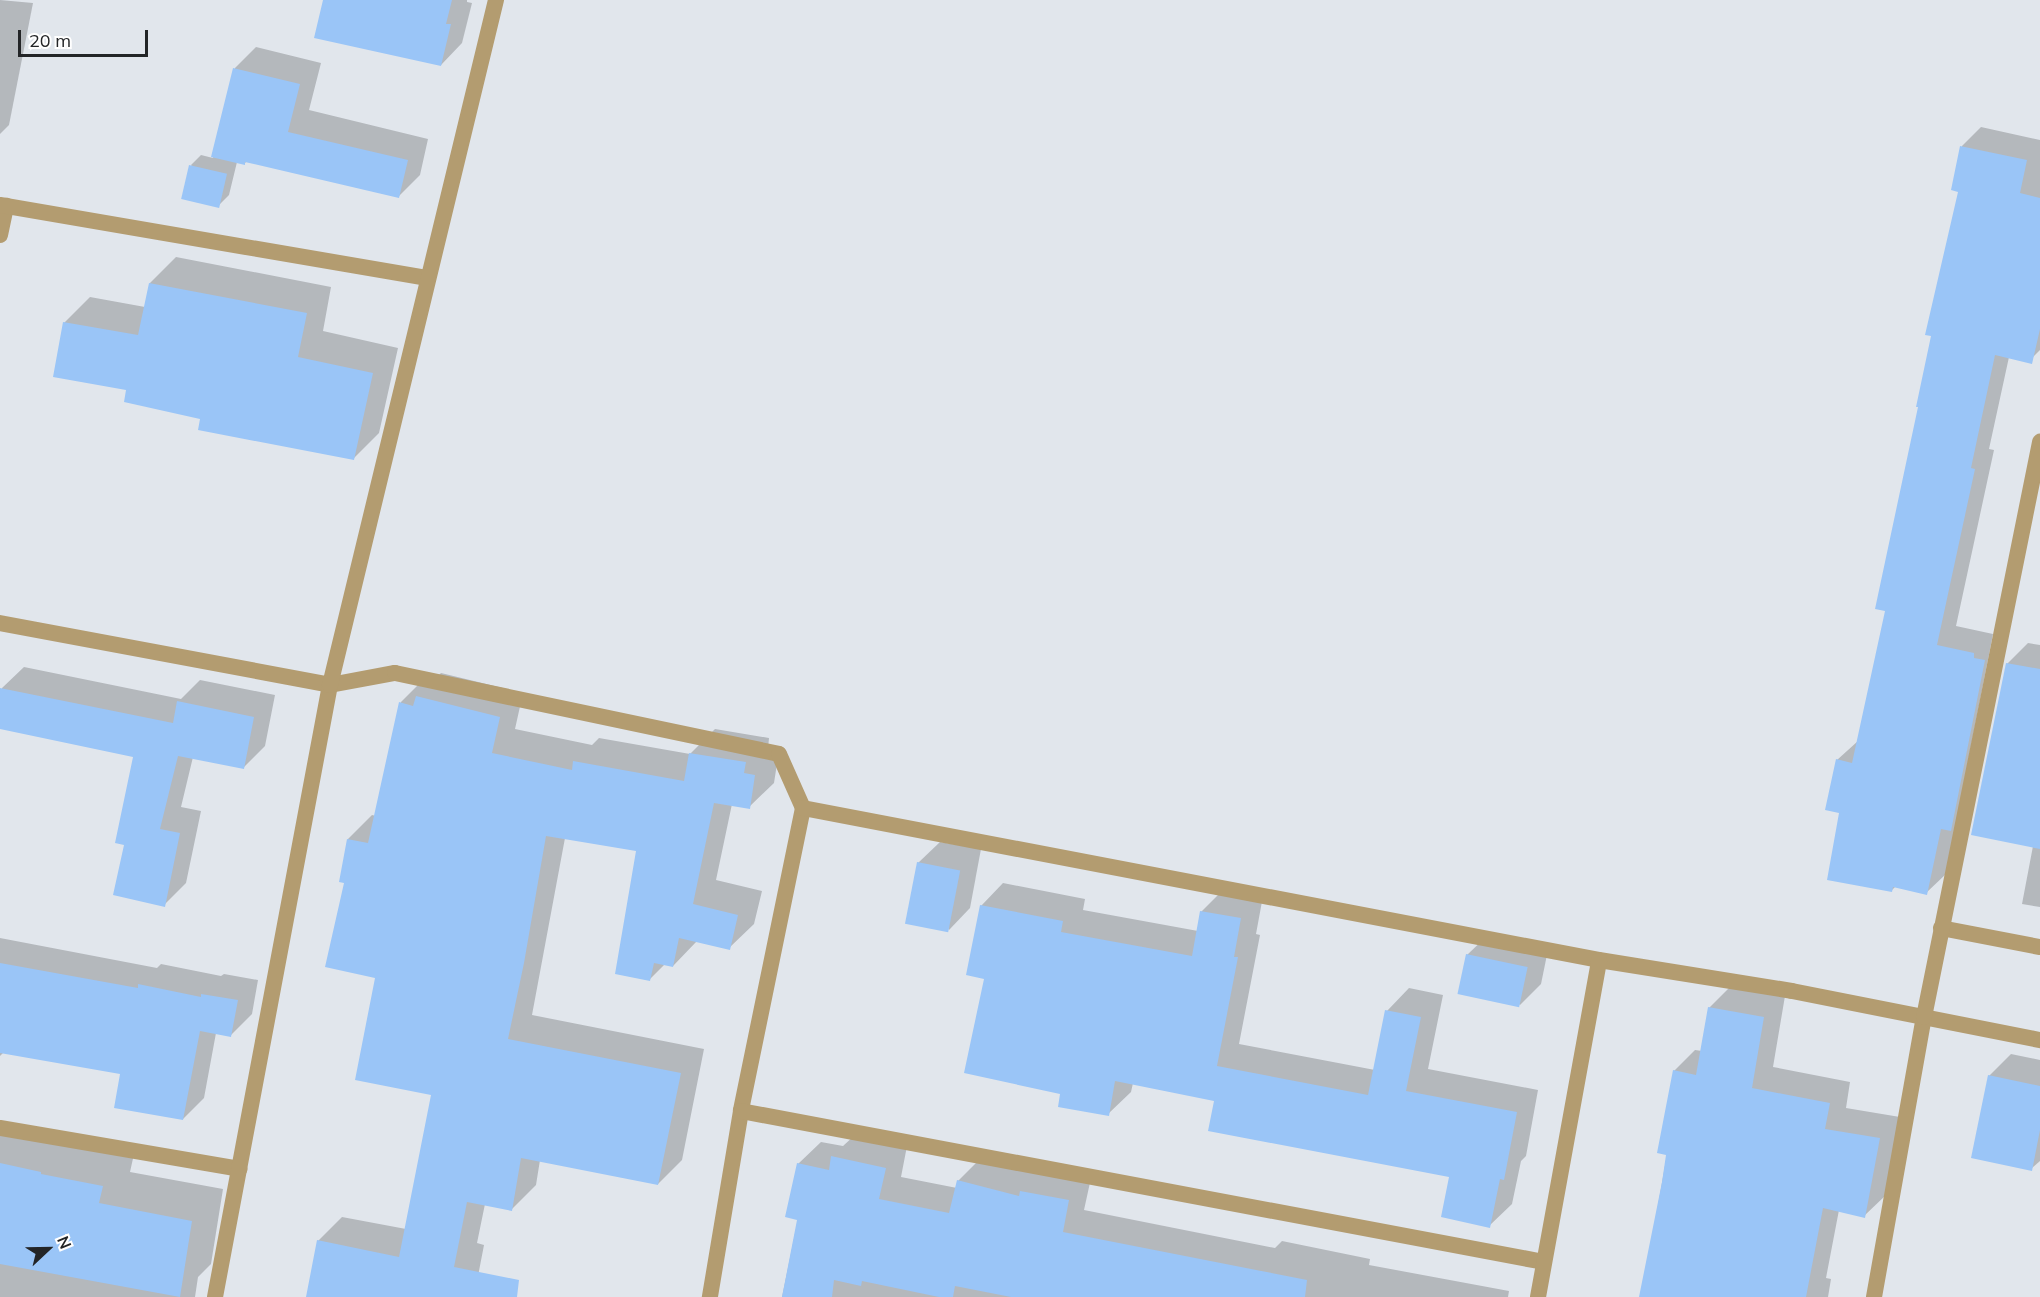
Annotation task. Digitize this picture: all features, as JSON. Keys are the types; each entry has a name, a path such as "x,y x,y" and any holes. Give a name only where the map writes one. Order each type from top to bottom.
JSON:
{"street":[{"path":"215,1297 330,685 496,0"},
{"path":"0,235 3,205 428,278"},
{"path":"1874,1297 1941,927 2040,442"},
{"path":"0,623 330,685 395,673 779,754 803,808 741,1111 710,1297"},
{"path":"803,808 1599,960 1792,991 2040,1040"},
{"path":"1941,927 2040,947"},
{"path":"1538,1297 1599,960"},
{"path":"741,1111 1545,1262"},
{"path":"0,1128 240,1169"}],"building":[{"path":"323,0 452,0 446,24 451,24 441,66 314,38"},
{"path":"233,68 300,84 288,132 408,160 399,198 245,162 245,165 211,157"},
{"path":"1960,146 2027,160 2020,193 2040,198 2040,329 2032,364 1995,355 1971,468 1975,469 1937,645 1974,653 1974,658 1985,660 1951,831 1941,829 1927,895 1893,887 1892,892 1827,880 1839,813 1825,810 1836,759 1852,763 1885,611 1875,609 1931,336 1925,335 1958,192 1951,190"},
{"path":"189,165 227,174 219,208 181,199"},
{"path":"149,283 307,313 298,357 373,373 354,460 198,430 200,419 124,402 126,390 53,377 63,322 138,335"},
{"path":"2006,663 2040,669 2040,849 1971,835"},
{"path":"0,688 173,723 177,701 254,717 244,769 178,756 160,829 180,833 165,907 113,895 124,845 115,843 133,757 0,729"},
{"path":"416,696 500,717 492,753 572,770 573,761 684,781 689,753 746,762 744,773 755,775 750,809 714,803 693,904 738,915 730,950 679,938 673,967 654,963 650,981 615,974 636,851 546,836 508,1039 681,1073 658,1185 521,1158 512,1211 467,1202 454,1267 519,1280 517,1297 306,1297 317,1240 399,1257 431,1095 355,1080 375,978 325,967 344,883 339,882 347,839 368,843 399,702 413,706"},
{"path":"917,862 960,870 948,932 905,924"},
{"path":"980,905 1063,921 1061,932 1192,956 1200,911 1241,918 1234,957 1238,957 1217,1066 1368,1095 1385,1010 1421,1017 1406,1091 1517,1112 1504,1180 1500,1179 1490,1228 1441,1217 1449,1177 1208,1131 1214,1101 1115,1081 1109,1116 1058,1107 1060,1094 964,1073 984,979 966,975"},
{"path":"1466,954 1528,967 1519,1007 1457,994"},
{"path":"0,963 138,988 138,984 201,997 201,994 238,1000 231,1037 200,1031 183,1120 114,1108 120,1074 0,1053"},
{"path":"1708,1007 1764,1017 1752,1088 1830,1103 1825,1129 1880,1138 1865,1218 1823,1208 1806,1297 1639,1297 1662,1182 1666,1155 1657,1153 1673,1070 1696,1075"},
{"path":"1988,1075 2040,1086 2040,1130 2032,1171 1971,1158"},
{"path":"831,1156 886,1168 879,1199 949,1213 957,1180 1019,1196 1020,1191 1069,1200 1063,1232 1307,1280 1305,1297 1011,1297 955,1286 953,1297 939,1297 862,1281 861,1286 834,1280 832,1297 782,1297 797,1220 785,1217 797,1163 829,1170"},
{"path":"0,1163 41,1172 41,1174 103,1186 99,1203 192,1221 180,1297 0,1264"}]}
